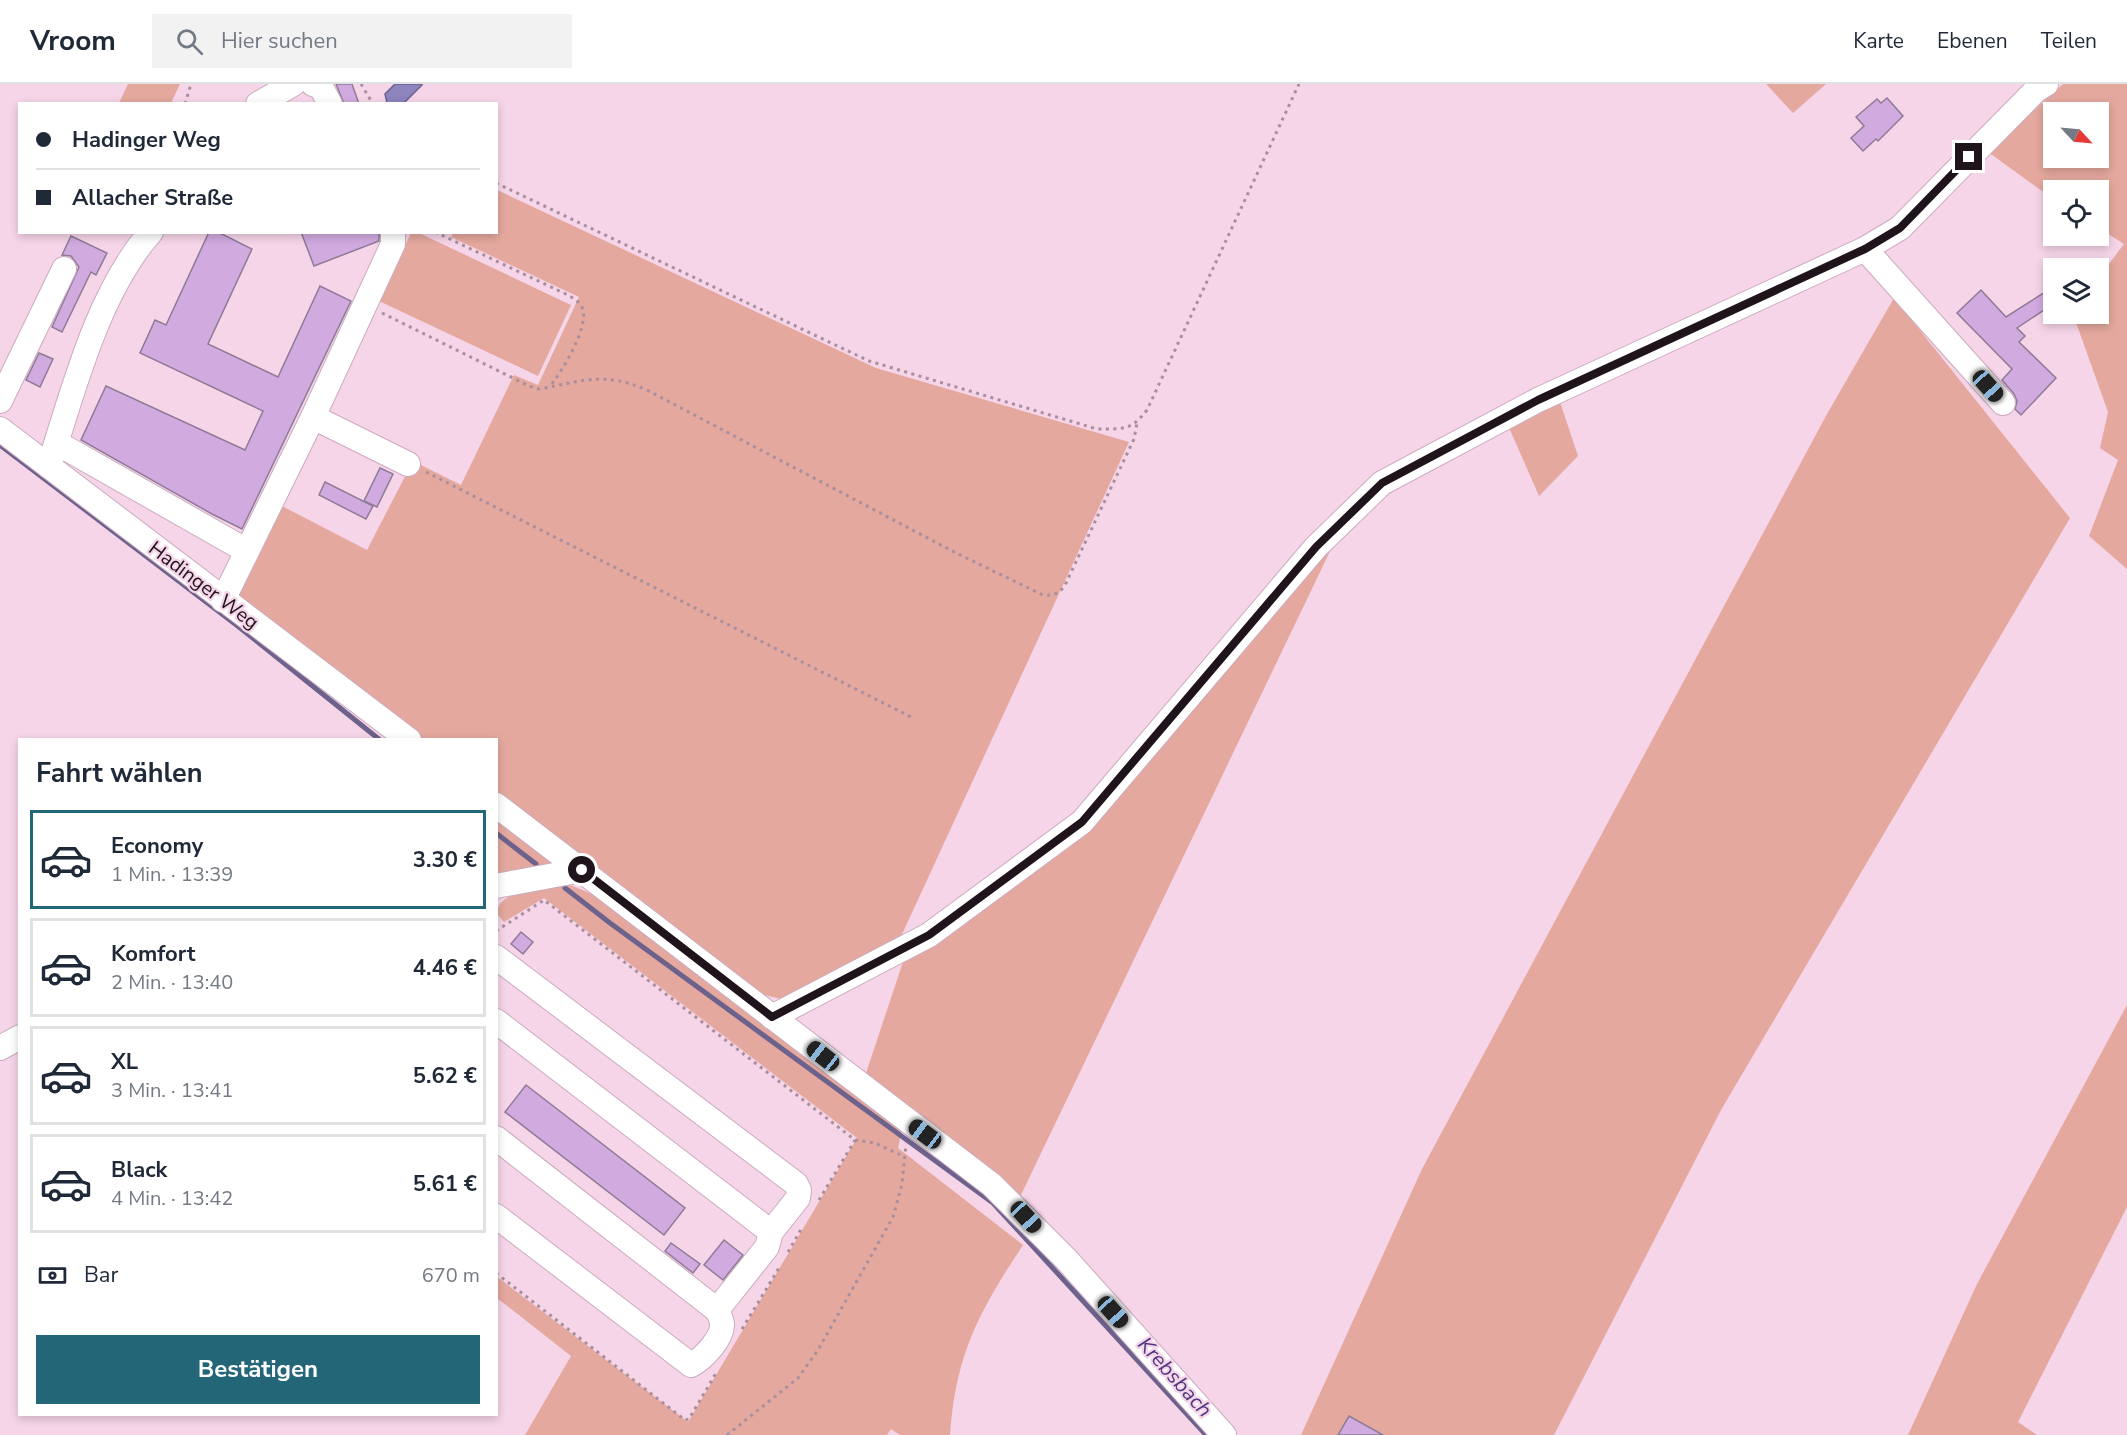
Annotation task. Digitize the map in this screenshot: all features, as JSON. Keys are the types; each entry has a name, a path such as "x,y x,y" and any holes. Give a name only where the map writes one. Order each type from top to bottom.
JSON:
{"street":[{"path":"262,102 293,84"},
{"path":"313,84 321,87 329,102"},
{"path":"772,1017 929,935 1082,822 1316,547 1382,483 1538,400 1865,249 1900,228 2036,90 2046,84"},
{"path":"150,234 129,262 95,331 53,455 248,551"},
{"path":"223,600 314,417 393,244 393,234"},
{"path":"1865,249 2003,404"},
{"path":"0,401 64,269"},
{"path":"314,417 408,464"},
{"name":"Hadinger Weg","path":"0,429 53,455 223,600 407,738"},
{"path":"498,807 982,1178 1026,1217 1224,1435"},
{"path":"498,886 582,870"},
{"path":"498,959 796,1184 798,1198 771,1232 767,1247 717,1310"},
{"path":"498,1023 771,1232"},
{"path":"0,1048 18,1037"},
{"path":"498,1140 717,1310 722,1323 720,1335 699,1361 691,1365 684,1362 498,1217"}],"path":[{"path":"186,102 191,84"},
{"path":"361,84 372,102"},
{"path":"364,304 516,380 539,389 605,377 624,380 1018,585 1051,596 1062,590 1066,583 1134,440 1137,423 1152,399 1299,84"},
{"path":"498,184 892,369 1097,429 1119,429 1137,423"},
{"path":"439,234 568,295 581,304 583,313 571,356 562,372 549,387"},
{"path":"408,464 656,586 913,718"},
{"path":"498,930 544,900 855,1140 875,1143 905,1157"},
{"path":"727,1435 798,1378 818,1350 893,1218 902,1184 905,1152"}],"shaded area":[{"path":"128,84 180,84 171,102 119,102"},
{"path":"395,84 422,84 405,102 387,102 385,94"},
{"path":"1766,84 1826,84 1793,113"},
{"path":"2063,84 2127,84 2127,569 2089,536 2118,460 2100,448 2108,412 2077,324 2109,324 2109,264 2124,244 2109,234 2109,180 2043,180 2043,192 1988,152 2043,102 2043,168 2109,168 2109,102 2043,102"},
{"path":"498,190 876,368 1129,442 898,943 790,1001 755,993 498,798 498,738 420,738 233,596 282,506 367,550 413,461 461,485 514,375 538,385 579,297 451,237 452,234 498,234"},
{"path":"411,234 421,234 571,305 538,376 379,301"},
{"path":"1894,298 2070,518 1721,1110 1554,1435 1301,1435 1422,1169 1827,414"},
{"path":"1559,399 1578,456 1539,496 1507,423"},
{"path":"1344,522 1020,1197 865,1076 903,962 1089,830"},
{"path":"498,815 563,865 498,878"},
{"path":"570,885 592,894 903,1125 898,1148 1023,1245 994,1291 972,1334 958,1380 950,1435 900,1435 891,1429 887,1435 525,1435 571,1356 498,1299 498,1278 688,1422 857,1138 544,898 504,922 498,915 499,905 506,899 515,894 539,888"},
{"path":"2127,1005 2127,1207 2018,1422 2037,1435 1908,1435 1977,1284"}],"building":[{"path":"336,84 352,84 358,102 343,102"},
{"path":"1887,98 1903,116 1878,141 1876,139 1863,151 1851,138 1864,126 1856,117 1877,99 1881,103"},
{"path":"208,234 222,234 252,249 208,344 278,377 320,286 351,301 242,529 81,440 106,386 245,450 263,411 140,353 155,320 166,325"},
{"path":"302,234 379,234 379,241 314,266"},
{"path":"71,236 107,253 96,275 91,272 62,332 52,327 79,267 71,256 62,255"},
{"path":"1981,290 2006,317 2043,293 2043,311 2017,328 2025,336 2019,342 2056,378 2021,415 2015,409 2017,401 2014,394 2002,380 2012,369 1957,313"},
{"path":"39,353 53,359 40,387 26,380"},
{"path":"380,468 393,474 377,507 364,501"},
{"path":"325,482 373,506 366,519 319,495"},
{"path":"521,932 533,942 523,954 511,944"},
{"path":"526,1085 685,1208 664,1235 505,1112"},
{"path":"724,1240 743,1255 723,1280 704,1265"},
{"path":"671,1243 700,1264 693,1273 665,1251"},
{"path":"1349,1416 1383,1435 1338,1435"}],"waterway":[{"path":"0,445 239,627 378,738"},
{"path":"498,835 536,864"},
{"name":"Krebsbach","path":"565,888 993,1203 1206,1435"}],"route":[{"path":"582,870 772,1017 929,935 1082,822 1316,547 1382,483 1538,400 1766,297 1865,249 1900,228 1969,157"}]}
